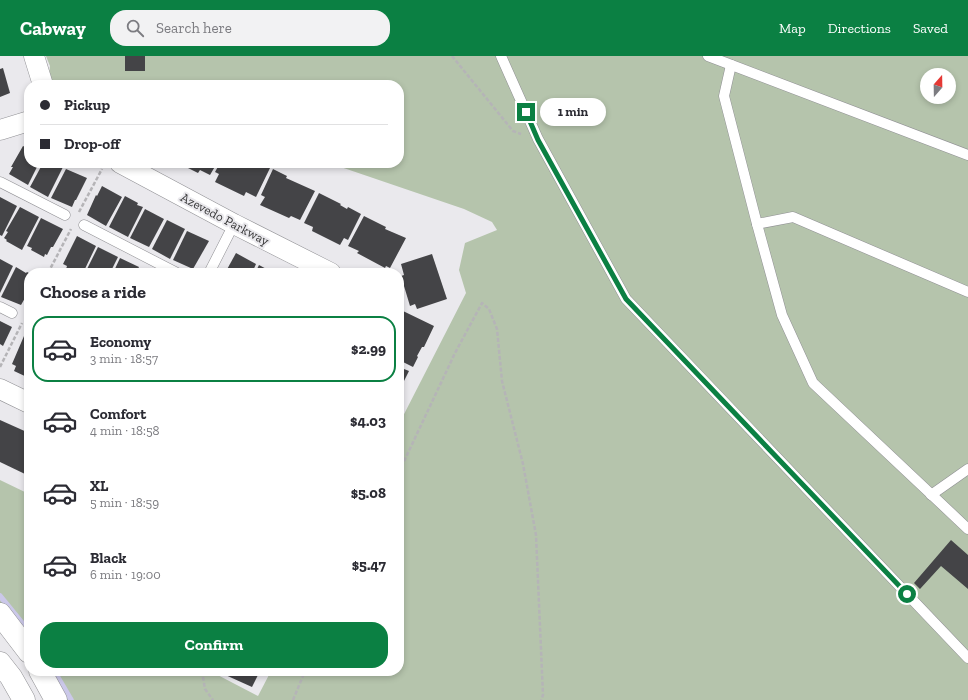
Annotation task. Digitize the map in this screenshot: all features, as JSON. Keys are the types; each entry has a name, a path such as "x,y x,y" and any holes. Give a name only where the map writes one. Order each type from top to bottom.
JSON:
{"street":[{"path":"34,56 42,80"},
{"path":"0,130 24,123"},
{"name":"Azevedo Parkway","path":"129,168 234,224 321,268"},
{"path":"0,389 24,401"},
{"path":"0,614 24,645"},
{"path":"0,663 24,700"},
{"path":"43,676 56,700"}],"lane":[{"path":"501,56 538,140 626,299 968,658"},
{"path":"708,56 968,156"},
{"path":"731,66 724,96 757,224 782,316 813,383 968,529"},
{"path":"0,182 65,215"},
{"path":"757,224 793,217 968,292"},
{"path":"212,268 234,224"},
{"path":"84,225 167,268"},
{"path":"0,307 12,313"},
{"path":"931,495 968,469"}],"path":[{"path":"452,56 512,131 538,140"},
{"path":"404,461 455,353 482,303 490,309 497,329 502,381 523,464 536,535 543,695 541,700"},
{"path":"0,367 24,320"},
{"path":"203,676 205,689 213,700"},
{"path":"293,700 303,676"}],"green space":[{"path":"46,56 968,56 968,700 66,700 50,676 220,676 258,696 268,676 404,676 404,414 466,293 459,270 465,243 497,230 492,222 464,209 344,168 404,168 404,80 52,80 49,75 50,66"},
{"path":"0,480 24,492 24,636 8,612 0,603"}],"building":[{"path":"125,56 145,56 145,71 125,71"},
{"path":"3,68 10,93 0,97 0,69"},
{"path":"23,146 24,168 36,168 28,185 9,174 13,167 11,167"},
{"path":"40,168 62,168 48,197 30,187"},
{"path":"188,168 214,168 210,175 200,170 198,173"},
{"path":"217,168 270,168 256,197 246,192 244,196 215,182 219,174 215,172"},
{"path":"66,169 87,178 72,207 51,198"},
{"path":"273,169 287,176 286,178 315,191 300,220 291,216 289,218 260,205 265,197 261,195"},
{"path":"102,186 122,197 106,226 87,215"},
{"path":"319,193 341,204 340,205 347,209 348,207 361,214 348,240 344,238 340,245 312,231 313,227 304,223"},
{"path":"125,196 138,203 137,205 143,207 128,237 109,227"},
{"path":"0,197 17,206 2,236 0,235"},
{"path":"20,207 39,217 22,250 6,241 7,240 4,238 8,232 6,231"},
{"path":"145,209 164,219 149,247 130,238"},
{"path":"364,216 386,227 385,229 406,238 390,268 386,266 385,268 357,253 359,251 348,246"},
{"path":"41,218 63,229 53,247 51,247 47,255 45,254 44,257 27,246"},
{"path":"167,220 185,229 170,259 152,249"},
{"path":"187,231 209,241 194,268 173,260"},
{"path":"77,236 96,246 85,268 66,268 67,266 63,264"},
{"path":"98,247 118,257 112,268 88,268"},
{"path":"236,253 256,264 254,268 228,268"},
{"path":"432,254 447,299 417,309 415,304 410,306 404,286 404,268 402,268 401,264"},
{"path":"120,258 139,267 138,268 115,268"},
{"path":"0,259 13,266 0,293"},
{"path":"259,265 265,268 258,268"},
{"path":"16,267 24,272 24,300 21,305 1,297"},
{"path":"404,311 434,326 424,347 422,347 417,356 418,357 413,367 404,362"},
{"path":"0,321 12,327 3,346 0,344"},
{"path":"24,336 24,376 14,371 16,366 12,364"},
{"path":"404,369 409,371 404,381"},
{"path":"0,420 24,431 24,474 0,462"},
{"path":"951,540 968,555 968,589 941,566 920,589 914,583"},
{"path":"228,676 258,676 252,687"}],"waterway":[{"path":"0,596 24,626"},
{"path":"57,676 71,700"}],"route":[{"path":"526,112 538,140 626,299 907,594"}]}
